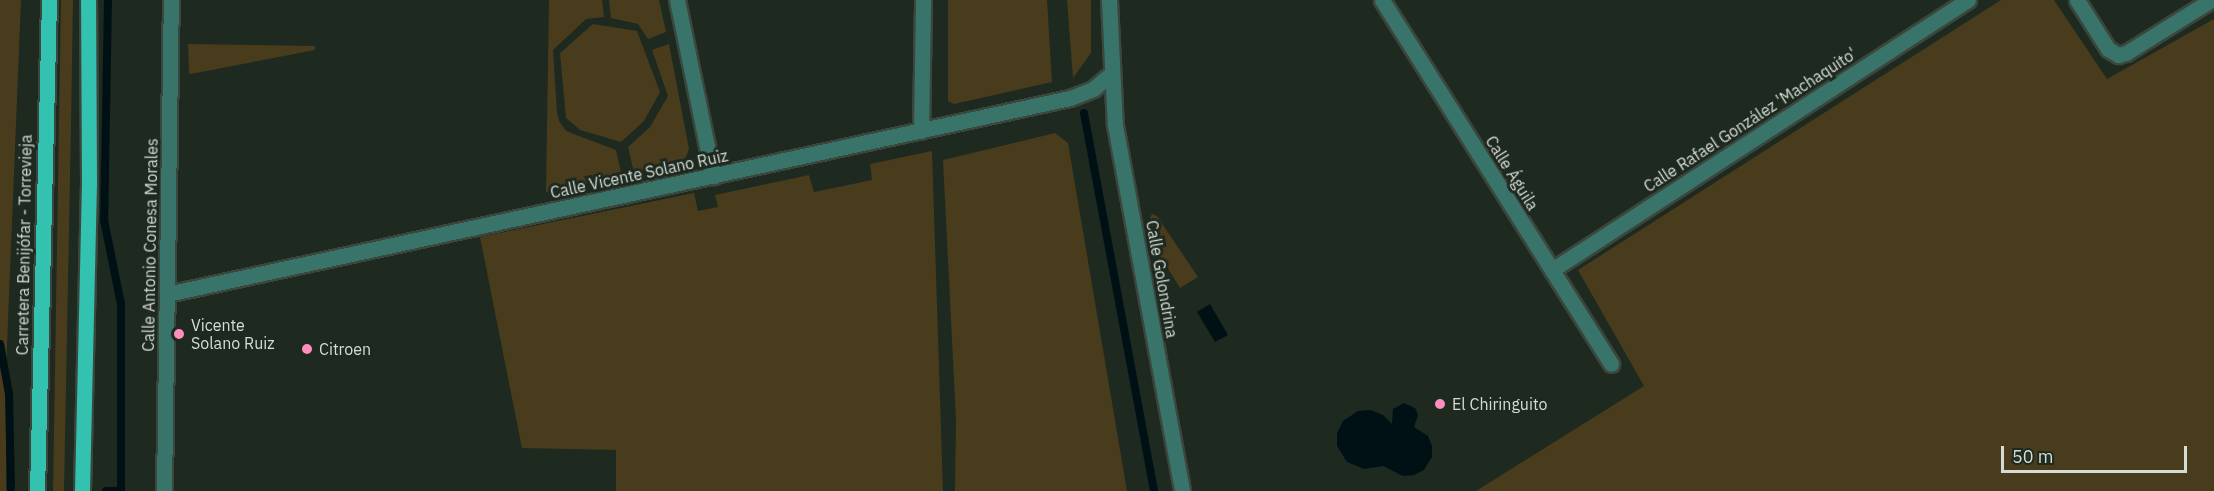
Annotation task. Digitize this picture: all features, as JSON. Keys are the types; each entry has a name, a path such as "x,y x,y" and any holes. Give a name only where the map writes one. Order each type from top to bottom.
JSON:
{"main road":[{"name":"Carretera Benijófar - Torrevieja","path":"37,491 49,0"},
{"path":"82,491 89,183 88,0"}],"street":[{"name":"Calle Antonio Conesa Morales","path":"164,491 171,0"},
{"path":"677,0 713,176"},
{"path":"921,131 923,0"},
{"name":"Calle Golondrina","path":"1109,0 1111,74 1116,125 1182,491"},
{"name":"Calle Águila","path":"1382,0 1611,364"},
{"name":"Calle Rafael González 'Machaquito'","path":"1552,270 1968,0"},
{"path":"2077,0 2108,49 2118,55 2126,53 2211,0"},
{"name":"Calle Vicente Solano Ruiz","path":"167,294 1077,97 1093,89 1111,74"}],"shaded area":[{"path":"0,0 21,0 6,371 6,491 0,491"},
{"path":"61,0 73,0 71,125 64,491 53,491"},
{"path":"549,0 602,0 604,17 586,19 553,50 557,112 559,121 566,131 616,150 622,176 546,192"},
{"path":"609,0 659,0 666,32 648,39 638,24 611,18"},
{"path":"948,0 1047,0 1052,82 954,104 948,101"},
{"path":"1067,0 1091,0 1091,53 1073,78"},
{"path":"2001,0 2054,0 2107,79 2214,19 2214,491 1476,491 1644,386 1578,270"},
{"path":"593,24 637,31 660,92 644,121 621,142 580,130 566,118 560,53"},
{"path":"188,44 315,46 315,50 191,74 189,73"},
{"path":"669,44 689,149 686,157 678,163 634,173 628,147 650,127 668,96 652,50"},
{"path":"1055,133 1068,143 1127,491 955,491 956,419 943,160"},
{"path":"932,151 943,491 616,491 616,450 522,448 480,237 694,193 698,211 718,207 715,195 809,175 814,192 872,180 870,164"},
{"path":"1152,214 1157,216 1198,277 1180,288 1167,267 1161,271 1150,218"},
{"path":"1210,304 1228,335 1215,342 1197,312"},
{"path":"1404,403 1415,408 1418,415 1414,427 1428,436 1432,446 1432,457 1424,470 1414,475 1403,476 1383,466 1364,469 1347,462 1337,446 1337,433 1343,421 1358,411 1371,410 1383,415 1392,424 1393,409"}],"waterway":[{"path":"108,0 104,220 121,304 121,491"},
{"path":"1084,113 1154,491"},
{"path":"0,344 9,394 11,488"},
{"path":"106,491 121,491"}],"place":[{"name":"Vicente Solano Ruiz","path":"179,334"},
{"name":"Citroen","path":"307,349"},
{"name":"El Chiringuito","path":"1440,404"}]}
